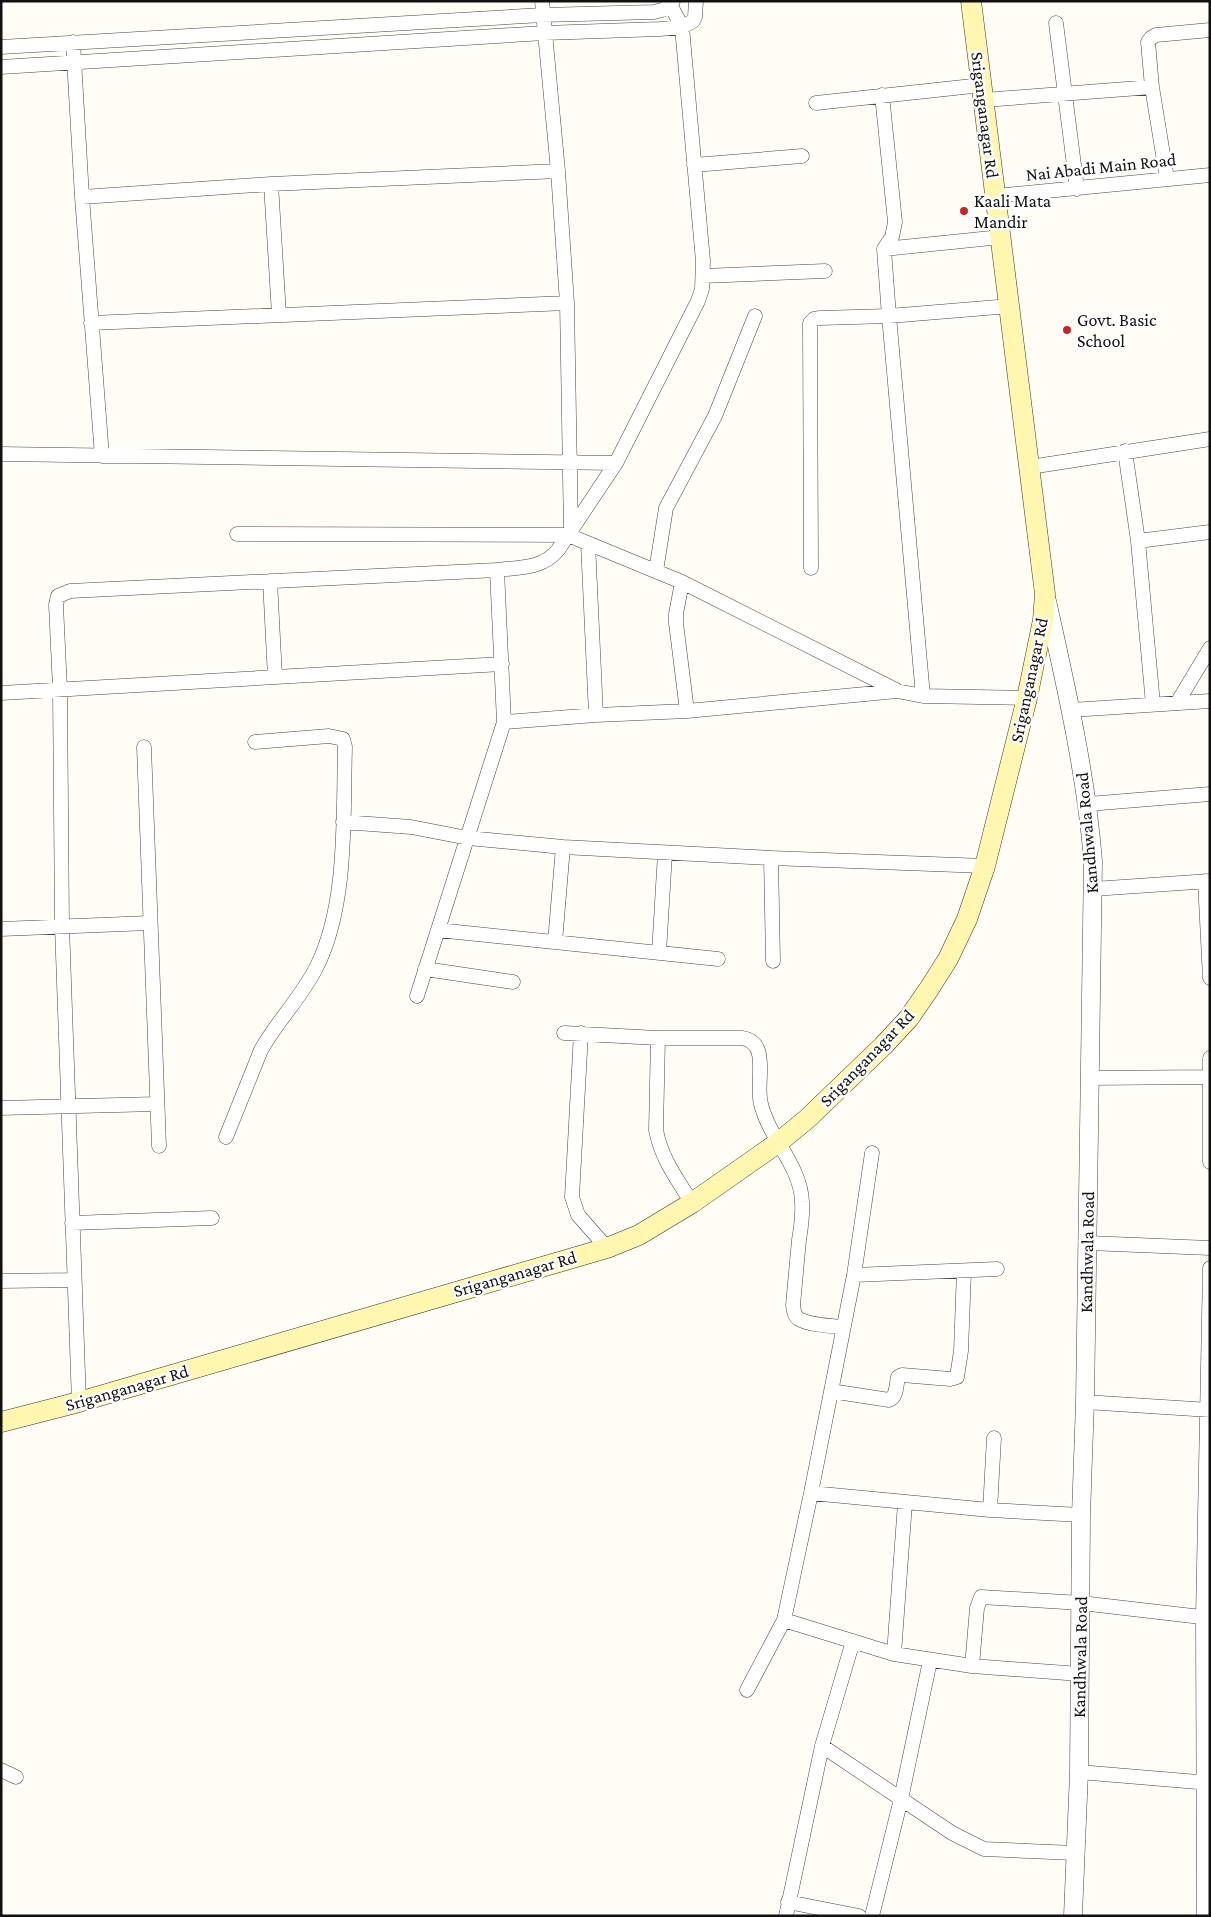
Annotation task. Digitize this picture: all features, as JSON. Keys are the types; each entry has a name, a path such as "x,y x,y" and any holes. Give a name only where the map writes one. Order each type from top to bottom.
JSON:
{"main road":[{"name":"Sriganganagar Rd","path":"1,1422 79,1402 607,1248 639,1235 692,1203 807,1119 883,1046 909,1018 948,959 967,919 985,866 1027,698 1043,620 1045,594 971,1"}],"street":[{"path":"1,67 544,33 682,27 693,21 696,17 696,1"},
{"path":"1,47 237,33 542,8 654,12 672,4 682,27 703,276 702,289 698,301 616,463 551,559 541,564 498,570 63,592 58,596 56,605 60,689 62,926 79,1402"},
{"path":"542,8 558,171 567,303 570,533"},
{"path":"1056,23 1077,188"},
{"path":"1167,179 1152,87 1148,42 1156,35 1210,30"},
{"path":"237,33 239,52"},
{"path":"73,42 76,62 82,197 102,456"},
{"path":"816,103 882,96 983,93 1066,94 1152,87"},
{"path":"882,96 895,222 892,237 884,249 923,696"},
{"path":"694,165 802,156"},
{"path":"82,197 271,184 558,171"},
{"name":"Nai Abadi Main Road","path":"995,196 1210,175"},
{"path":"271,184 279,315"},
{"path":"884,249 1001,237"},
{"path":"703,276 825,271"},
{"path":"92,323 567,303"},
{"path":"811,568 810,323 814,319 820,318 889,316 1010,306"},
{"path":"656,571 666,508 716,416 756,316"},
{"path":"1030,467 1210,439"},
{"path":"1125,451 1138,541 1153,704"},
{"path":"1,454 616,463"},
{"path":"1138,541 1210,532"},
{"path":"237,534 570,533 588,543 682,582 897,691 923,696 1027,698"},
{"path":"588,543 596,715"},
{"path":"417,996 504,722 498,570"},
{"path":"270,581 275,677"},
{"path":"682,582 676,622 688,711"},
{"name":"Kandhwala Road","path":"1045,594 1071,710 1088,804 1093,861 1079,1772 1074,1916"},
{"path":"1177,703 1210,648"},
{"path":"1,693 502,664"},
{"path":"504,722 688,711 897,691"},
{"path":"1071,710 1210,701"},
{"path":"226,1137 261,1050 268,1037 304,989 323,955 335,913 339,888 343,822 345,747 343,739 329,736 255,742"},
{"path":"144,747 149,923 159,1146"},
{"path":"1088,804 1210,794"},
{"path":"343,822 411,827 468,838 563,847 772,858 985,866"},
{"path":"555,942 563,847"},
{"path":"659,953 665,852"},
{"path":"772,858 773,961"},
{"path":"1093,889 1208,881 1210,978"},
{"path":"1,929 149,923"},
{"path":"438,930 718,959"},
{"path":"425,970 513,982"},
{"path":"564,1033 658,1038 742,1038 750,1039 756,1043 760,1053 759,1092 761,1104 765,1116 796,1177 802,1201 793,1305 794,1313 799,1319 843,1327"},
{"path":"581,1033 572,1197 578,1215 607,1248"},
{"path":"658,1038 656,1130 658,1144 668,1167 692,1203"},
{"path":"1210,1058 1210,1162"},
{"path":"1090,1078 1210,1077"},
{"path":"1,1108 157,1104"},
{"path":"748,1690 784,1620 854,1275 872,1153"},
{"path":"72,1223 212,1218"},
{"path":"1088,1243 1210,1248"},
{"path":"1204,1916 1207,1783 1206,1618 1210,1268"},
{"path":"854,1275 997,1269"},
{"path":"831,1391 889,1400 893,1399 898,1378 902,1375 958,1378 964,1271"},
{"path":"1,1281 74,1280"},
{"path":"1085,1402 1208,1410"},
{"path":"990,1510 994,1438"},
{"path":"811,1493 990,1510 1082,1515"},
{"path":"894,1654 905,1503"},
{"path":"972,1666 977,1608 980,1598 1081,1604 1206,1618"},
{"path":"784,1620 894,1654 972,1666 1080,1674"},
{"path":"853,1641 822,1746 787,1909 859,1916"},
{"path":"872,1916 901,1798 930,1660"},
{"path":"822,1746 952,1834 984,1849 1075,1854"},
{"path":"1,1770 16,1777"},
{"path":"1079,1772 1207,1783"}],"place":[{"name":"Kaali Mata Mandir","path":"964,211"},
{"name":"Govt. Basic School","path":"1067,330"}]}
